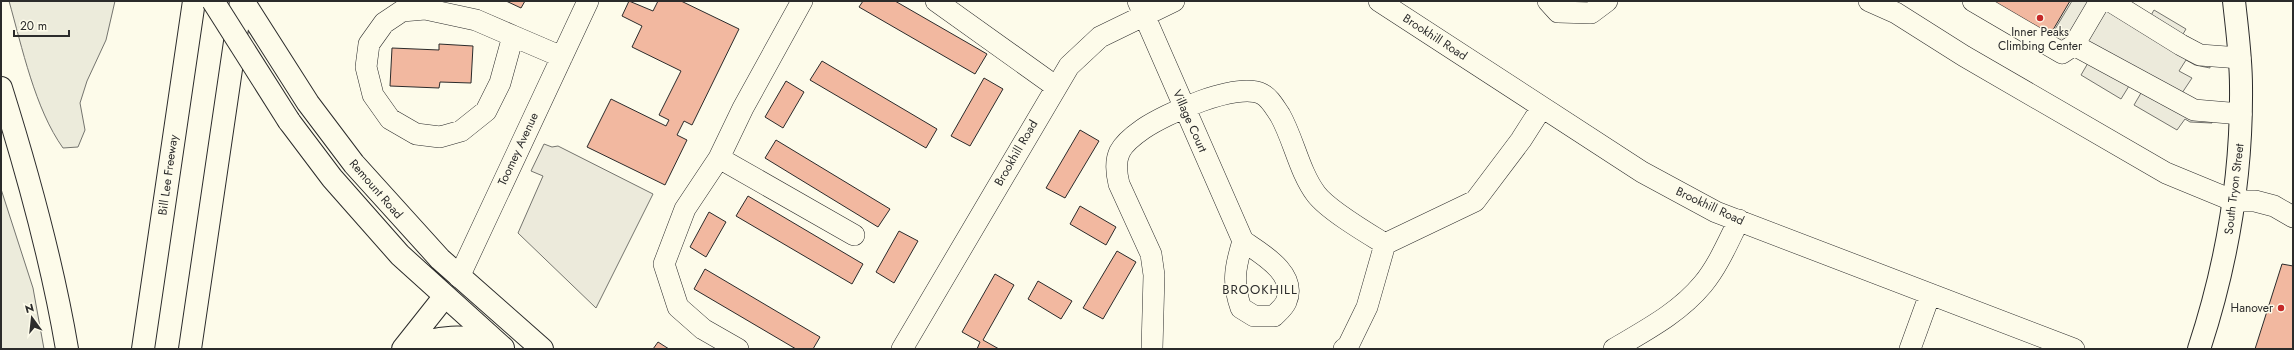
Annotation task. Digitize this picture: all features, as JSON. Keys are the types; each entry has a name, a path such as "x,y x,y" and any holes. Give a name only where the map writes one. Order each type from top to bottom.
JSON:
{"main road":[{"name":"Bill Lee Freeway","path":"143,349 194,1"},
{"path":"213,1 289,121 332,178 400,255 500,346"},
{"path":"190,349 242,1"},
{"name":"Remount Road","path":"242,1 295,84 354,164 420,239 459,277 542,349"},
{"name":"South Tryon Street","path":"2199,349 2220,275 2238,175 2241,114 2240,58 2234,1"},
{"path":"1,88 26,167 44,237 66,349"},
{"name":"Toomey Avenue","path":"403,349 459,277"},
{"path":"408,349 431,340 450,337 478,338 500,346"}],"street":[{"name":"Toomey Avenue","path":"459,277 588,1"},
{"path":"738,349 703,329 678,307 664,264 685,209 719,158 743,108 802,1"},
{"path":"936,1 1055,86"},
{"name":"Brookhill Road","path":"902,349 1055,86 1069,66 1100,37 1141,8 1174,1"},
{"name":"Brookhill Road","path":"1379,1 1642,172 1691,200 1739,220 2074,349"},
{"path":"1548,1 1558,12 1591,13 1607,1"},
{"path":"1869,1 1896,13 1964,56 2166,173 2234,201 2255,201 2274,206 2293,217"},
{"path":"1973,1 2062,53 2074,45 2100,1"},
{"path":"2110,1 2181,45 2200,55 2240,58"},
{"path":"513,36 500,83 486,111 462,131 440,137 416,134 390,119 373,95 366,67 369,44 384,23 402,11 425,8 476,20 562,57"},
{"name":"Village Court","path":"1141,8 1242,241"},
{"path":"2074,45 2194,110 2241,114"},
{"path":"1152,349 1154,275 1151,254 1119,184 1117,161 1118,153 1130,140 1145,128 1184,108 1229,93 1248,91 1262,94 1271,102 1280,116 1308,180 1317,195 1355,225 1385,244"},
{"path":"1344,349 1367,307 1385,244 1475,201 1521,140 1542,107"},
{"path":"719,158 854,235"},
{"path":"1614,349 1658,323 1682,306 1711,272 1739,220"},
{"path":"1910,349 1930,294"}],"shaded area":[{"path":"9,1 115,1 106,40 87,81 80,103 85,130 78,147 63,148 53,132 30,77"},
{"path":"2072,1 2122,1 2150,17 2154,10 2186,29 2183,34 2209,49 2210,68 2195,65 2186,60 2179,71 2192,78 2182,93 2198,103 2213,104 2212,123 2190,122 2185,119 2177,130 2134,105 2141,93 2129,86 2121,99 2081,75 2088,63 2049,39"},
{"path":"544,144 552,147 558,146 653,194 596,308 518,233 543,176 531,171"},
{"path":"1,189 33,288 44,349 1,349"}],"building":[{"path":"506,1 525,1 521,8"},
{"path":"629,1 653,11 658,1 681,1 739,29 692,125 684,121 677,135 687,140 665,185 587,147 611,99 666,126 669,120 659,115 681,71 632,47 642,26 622,16"},
{"path":"863,1 895,1 987,54 975,74 859,7"},
{"name":"Inner Peaks Climbing Center","path":"1992,1 2070,1 2050,35"},
{"path":"439,44 473,46 471,83 440,82 439,88 390,86 392,48 439,50"},
{"path":"822,61 937,129 926,148 810,80"},
{"path":"984,78 1003,89 970,146 951,136"},
{"path":"786,81 804,92 783,128 765,117"},
{"path":"1080,130 1099,141 1065,198 1046,188"},
{"path":"776,140 890,209 878,227 765,158"},
{"path":"748,196 863,264 852,284 736,216"},
{"path":"1080,206 1116,227 1106,245 1070,224"},
{"path":"709,212 726,222 706,257 690,247"},
{"path":"899,231 918,241 894,283 876,272"},
{"path":"1117,251 1136,262 1103,319 1083,308"},
{"name":"Hanover","path":"2282,264 2293,266 2293,349 2255,349"},
{"path":"705,269 820,337 813,349 796,349 694,289"},
{"path":"995,274 1014,285 983,340 999,349 977,349 980,342 962,332"},
{"path":"1038,281 1072,301 1061,319 1028,299"},
{"path":"658,342 669,349 653,349"}],"place":[{"name":"Inner Peaks Climbing Center","path":"2040,18"},
{"name":"Hanover","path":"2281,308"}],"district":[{"name":"BROOKHILL","path":"1260,289"}]}
